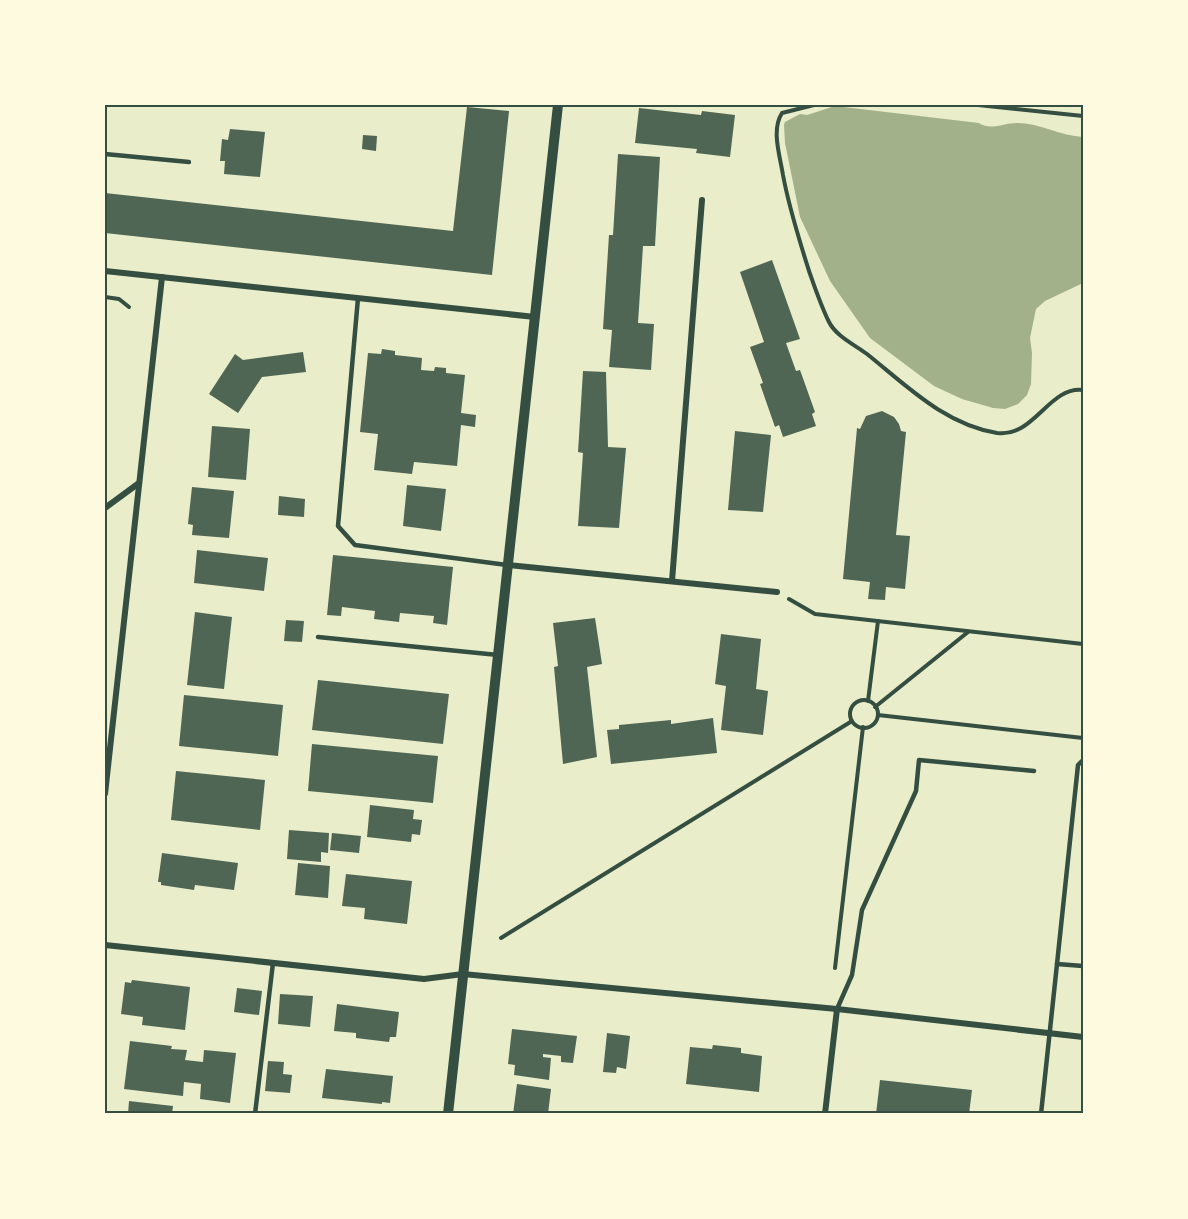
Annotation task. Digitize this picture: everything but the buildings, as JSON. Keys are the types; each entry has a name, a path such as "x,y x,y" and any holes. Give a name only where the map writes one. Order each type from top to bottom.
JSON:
{"street":[{"path":"448,1114 558,105"},
{"path":"672,582 702,200"},
{"path":"105,271 535,318"},
{"path":"105,794 162,277"},
{"path":"105,508 140,483"},
{"path":"508,565 777,592"},
{"path":"105,945 424,979 463,974 837,1009 1083,1037"},
{"path":"825,1114 837,1009"}],"lane":[{"path":"105,154 189,162"},
{"path":"358,298 338,526 355,545 508,565"},
{"path":"318,637 498,655"},
{"path":"837,1009 852,975 862,910 916,791 919,760 1034,771"},
{"path":"1041,1114 1078,765 1083,760"},
{"path":"255,1114 273,963"},
{"path":"1057,964 1083,966"}],"path":[{"path":"814,105 782,113 777,122 777,132 786,194 793,223 816,291 833,329 925,402 962,423 996,433 1010,434 1028,424 1058,398 1078,389 1083,390"},
{"path":"978,105 1083,116"},
{"path":"105,297 119,298 129,307"},
{"path":"777,592 815,614 1083,644"},
{"path":"868,701 878,621"},
{"path":"875,707 968,632"},
{"path":"862,727 852,720 850,711 859,701 868,701 875,707 878,715"},
{"path":"862,727 874,722 878,715"},
{"path":"878,715 1083,738"},
{"path":"501,938 852,720"},
{"path":"834,972 862,727"}],"shaded area":[{"path":"835,106 979,123 988,126 1026,124 1083,137 1083,283 1045,301 1036,309 1030,338 1031,384 1027,395 1018,404 1005,409 993,408 962,399 934,386 870,338 830,281 800,217 785,143 784,125 785,122 800,114 807,115"}]}
